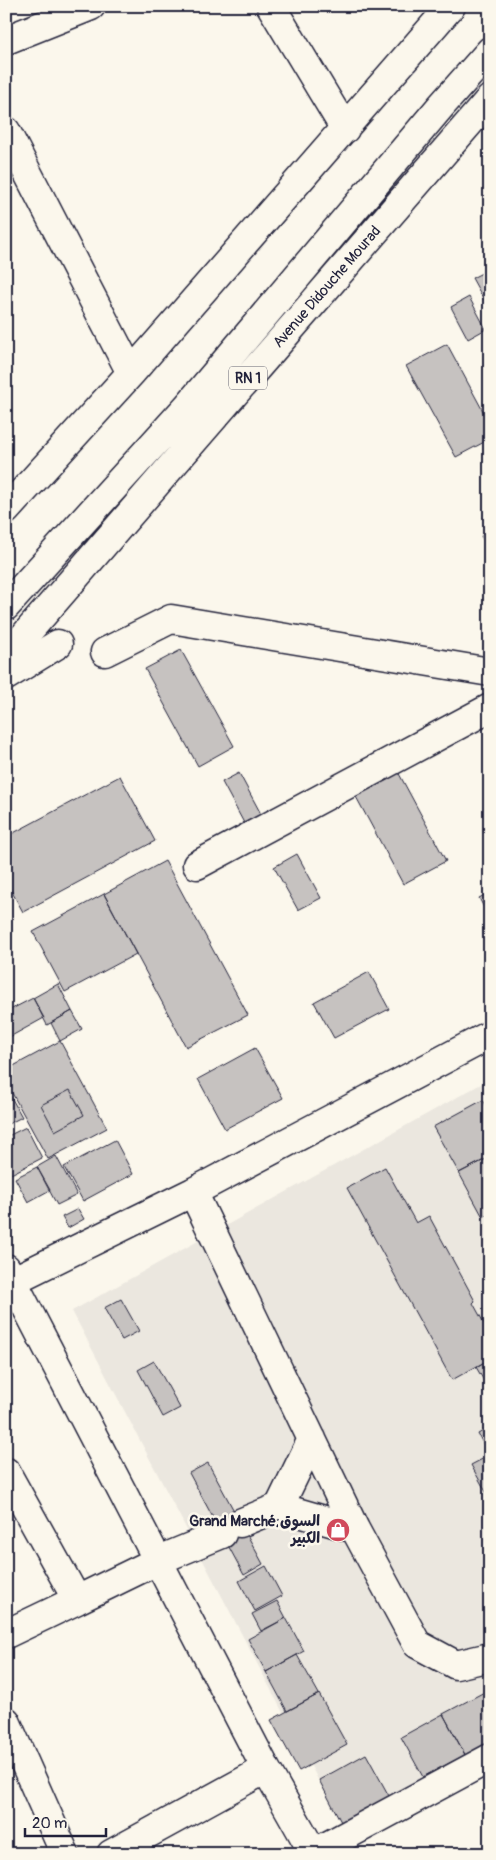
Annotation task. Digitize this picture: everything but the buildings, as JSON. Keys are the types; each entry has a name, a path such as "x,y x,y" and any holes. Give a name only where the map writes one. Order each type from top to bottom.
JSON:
{"street":[{"path":"6,40 91,6"},
{"path":"271,6 345,129"},
{"path":"6,510 131,373 451,6"},
{"name":"Avenue Didouche Mourad","path":"6,606 187,407 434,113 490,51"},
{"name":"Avenue Didouche Mourad","path":"6,657 490,99"},
{"path":"6,132 131,373"},
{"path":"105,652 171,619 490,672"},
{"path":"6,676 58,644"},
{"path":"197,865 490,708"},
{"path":"490,1035 193,1192 8,1277 159,1560 266,1769 314,1854 490,1758"},
{"path":"193,1192 355,1529 417,1644 456,1665 490,1657"},
{"path":"279,1507 312,1439"},
{"path":"6,1472 77,1600"},
{"path":"6,1634 159,1560 279,1507 355,1529"},
{"path":"6,1720 65,1854"},
{"path":"111,1854 266,1769"}],"shaded area":[{"name":"Grand Marché;السوق الكبير","path":"490,1079 490,1749 343,1827 72,1311"}],"place":[{"name":"Grand Marché;السوق الكبير","path":"338,1530"}]}
